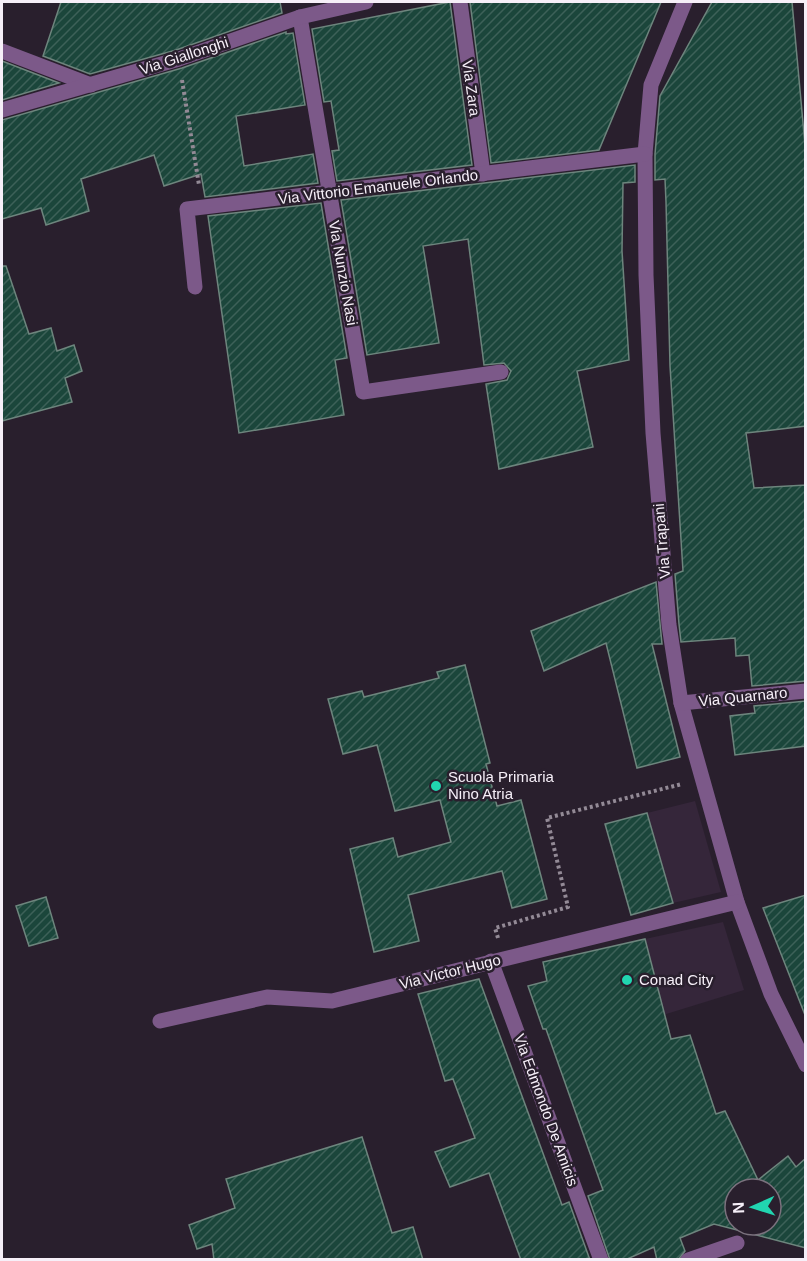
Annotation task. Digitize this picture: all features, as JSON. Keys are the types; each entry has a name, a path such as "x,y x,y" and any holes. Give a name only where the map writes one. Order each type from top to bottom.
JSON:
{"street":[{"name":"Via Giallonghi","path":"2,110 179,59 300,17 366,2"},
{"name":"Via Zara","path":"460,2 483,174"},
{"name":"Via Trapani","path":"684,2 651,85 645,154 646,275 653,434 669,625 681,703 737,902 771,994 806,1065"},
{"name":"Via Nunzio Nasi","path":"300,17 363,392 501,372"},
{"path":"2,51 91,85"},
{"name":"Via Vittorio Emanuele Orlando","path":"202,208 645,154"},
{"path":"195,287 187,209 202,208"},
{"name":"Via Quarnaro","path":"681,703 806,691"},
{"name":"Via Victor Hugo","path":"160,1021 267,998 333,1001 737,902"},
{"name":"Via Edmondo De Amicis","path":"497,960 601,1260"},
{"path":"688,1260 737,1243"}],"path":[{"path":"179,59 202,208"},
{"path":"497,960 495,928 568,907 547,818 703,779"}],"shaded area":[{"path":"695,801 721,892 673,903 647,813"},
{"path":"723,922 744,990 663,1015 645,939"}],"building":[{"path":"61,2 280,2 282,13 176,50 90,74 43,56"},
{"path":"450,2 472,165 337,181 332,151 339,150 331,101 324,102 312,29"},
{"path":"470,2 661,2 599,150 491,163"},
{"path":"712,2 792,2 806,156 806,426 746,433 754,488 806,485 806,681 752,686 749,655 736,656 735,638 681,642 675,574 683,571 670,366 665,179 655,180 655,154 660,96"},
{"path":"286,32 286,34 293,33 305,105 236,116 244,166 313,154 318,183 205,197 201,174 164,186 154,155 81,179 89,211 46,225 41,208 2,219 2,120 182,68"},
{"path":"2,61 59,83 2,100"},
{"path":"635,165 635,182 623,183 622,251 629,360 577,371 593,447 499,469 486,384 507,380 511,371 504,363 484,365 468,239 423,246 439,343 367,355 341,200"},
{"path":"321,203 347,358 335,360 344,415 239,433 208,216"},
{"path":"2,266 6,266 29,334 51,328 57,351 74,345 82,371 65,378 72,402 2,421"},
{"path":"656,582 662,644 652,644 680,757 637,768 606,643 544,671 531,631"},
{"path":"465,665 490,763 486,764 497,806 521,800 547,899 512,908 502,871 408,895 419,941 374,952 350,849 393,838 398,857 451,842 440,800 395,811 377,745 343,754 328,699 362,691 364,697 439,678 437,672"},
{"path":"806,701 806,746 735,755 730,716 755,713 754,706"},
{"path":"647,813 673,903 631,915 605,824"},
{"path":"806,895 806,1015 805,1015 763,908"},
{"path":"46,897 58,938 29,946 16,906"},
{"path":"645,939 671,1039 690,1035 716,1114 725,1111 757,1177 723,1177 723,1226 714,1224 680,1238 685,1251 678,1260 657,1260 654,1247 625,1260 610,1260 588,1196 603,1190 546,1029 543,1029 528,986 547,981 543,962"},
{"path":"479,979 562,1205 569,1202 590,1260 521,1260 489,1173 450,1187 435,1152 475,1138 453,1079 445,1081 418,994"},
{"path":"362,1137 392,1233 413,1227 423,1260 214,1260 212,1244 197,1249 189,1225 235,1208 226,1179"},
{"path":"788,1156 796,1167 806,1158 806,1248 764,1237 783,1237 783,1177 762,1177"}],"place":[{"name":"Scuola Primaria Nino Atria","path":"436,786"},
{"name":"Conad City","path":"627,980"}]}
